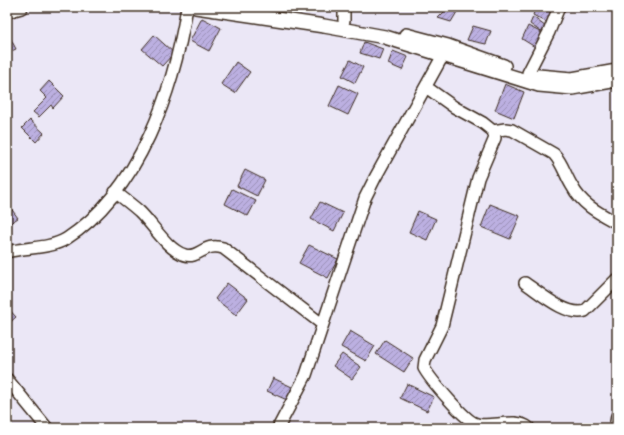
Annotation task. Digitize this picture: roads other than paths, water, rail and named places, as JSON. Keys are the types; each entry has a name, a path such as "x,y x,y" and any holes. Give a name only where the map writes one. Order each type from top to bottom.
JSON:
{"main road":[{"path":"7,11 21,7"},
{"path":"196,7 332,27 446,50 541,77 572,79 617,71"},
{"path":"255,7 387,29 446,50 512,78 545,86 572,88 617,80"}],"street":[{"path":"7,252 48,246 65,239 106,204 115,192 136,160 169,87 181,40 187,7"},
{"path":"344,7 344,21"},
{"path":"528,73 549,32 559,7"},
{"path":"278,428 306,375 365,198 446,50"},
{"path":"426,87 494,131 512,130 554,154 559,159 571,184 583,202 617,223"},
{"path":"494,131 495,138 478,178 442,326 425,360 424,368 470,421 476,424 489,426 521,424 529,428"},
{"path":"115,192 139,211 151,226 178,251 185,255 192,256 207,247 215,246 223,248 322,324"},
{"path":"525,283 557,305 579,313 585,311 617,279"},
{"path":"7,379 47,428"},
{"path":"615,428 617,416"}]}
